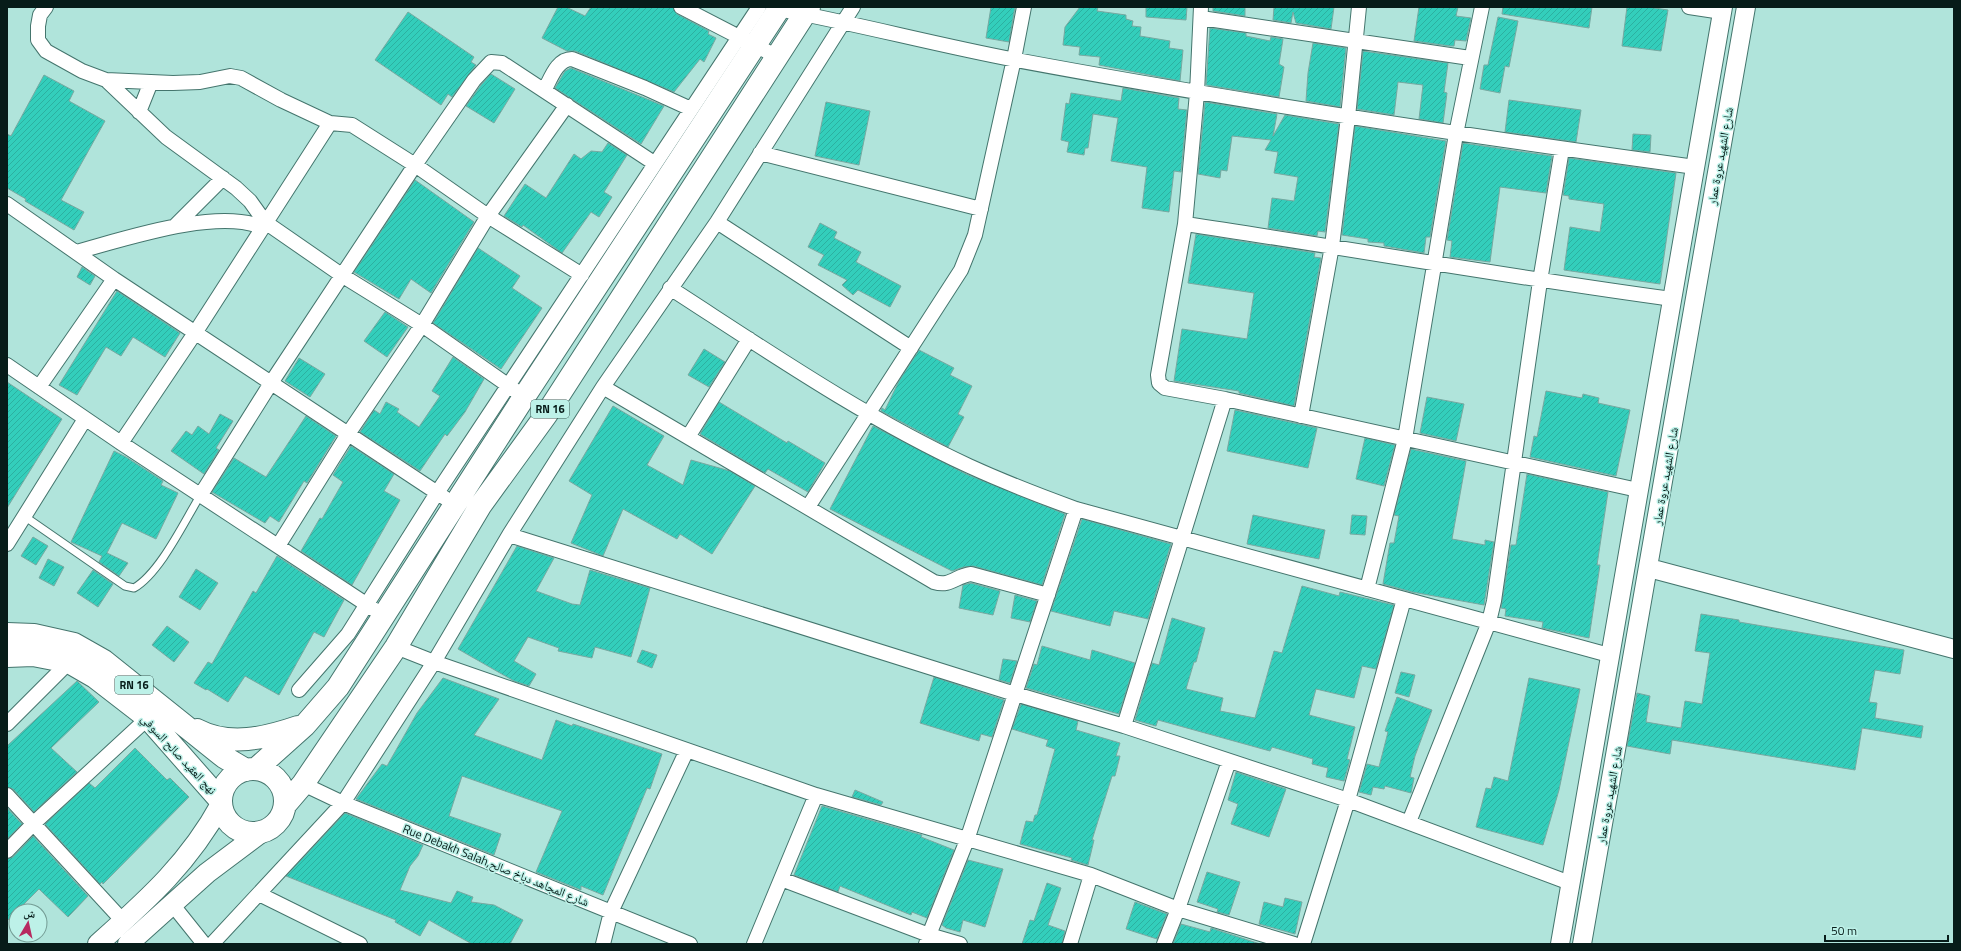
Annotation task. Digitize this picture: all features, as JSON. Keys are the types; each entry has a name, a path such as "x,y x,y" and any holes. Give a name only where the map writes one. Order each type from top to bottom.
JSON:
{"main road":[{"name":"RN 16","path":"251,769 305,725 338,687 375,610 455,505 516,391 748,41 772,8"},
{"name":"RN 16","path":"285,806 303,784 396,646 480,506 546,415 776,56 807,11"},
{"name":"نهج العقيد صالح السوفي","path":"7,634 34,635 74,644 104,661 224,757 251,769"},
{"name":"نهج العقيد صالح السوفي","path":"7,656 33,655 69,662 95,677 148,718 221,802"},
{"path":"178,719 206,733 224,738 249,740 273,736 305,725"},
{"path":"98,944 173,873 187,857 200,840 221,802 223,790 228,781 236,774 251,769 266,772 278,781 285,795 285,806 278,822 225,858 128,944"},
{"path":"221,802 225,815 231,824 241,830 252,833 263,831"}],"street":[{"path":"46,7 40,14 38,40 46,51 82,71 106,80 200,82 230,76 241,78 281,100 330,123 352,125 415,165 488,216 582,275"},
{"path":"681,7 776,56"},
{"path":"212,944 343,802 434,662 509,535 603,387 717,222 844,24 853,7"},
{"path":"808,507 961,270 975,235 1024,7"},
{"path":"1301,416 1332,246 1348,117 1359,7"},
{"path":"1367,589 1405,439 1456,134 1470,58 1482,7"},
{"path":"1689,7 1722,9"},
{"name":"شارع الشهيد عروة عمار","path":"1582,944 1746,7"},
{"path":"772,8 807,11 844,24 1014,59 1197,93 1456,134 1695,166"},
{"name":"شارع الشهيد عروة عمار","path":"1560,944 1722,9"},
{"path":"1470,58 1356,41 1201,13 1197,93 1185,224 1158,379 1165,388 1225,399 1514,464 1638,490"},
{"path":"299,690 344,639 375,610 437,493 516,391 582,275 654,163 691,109 748,41"},
{"path":"545,89 560,63 566,59 572,59 691,109"},
{"path":"200,496 271,383 415,165 474,80 491,62 502,62 545,89 654,163"},
{"path":"106,80 166,137 223,178 250,201 264,224"},
{"path":"139,112 152,82"},
{"path":"278,546 348,434 422,324 488,216 567,105"},
{"path":"121,443 195,333 330,123"},
{"path":"1409,822 1489,622 1498,579 1540,281 1562,149"},
{"path":"760,153 981,209"},
{"path":"174,226 223,178"},
{"path":"7,204 114,279 455,505"},
{"path":"76,252 174,226 227,220 264,224 343,276 422,324 516,391"},
{"path":"717,222 911,348"},
{"path":"1185,224 1332,246 1540,281 1672,299"},
{"path":"39,387 114,279"},
{"path":"670,288 869,413 917,440 969,466 1022,489 1076,509 1609,655"},
{"path":"688,437 750,339"},
{"path":"7,365 200,496 375,610"},
{"path":"603,387 934,582 950,583 965,575 971,574 1048,595"},
{"path":"1124,726 1225,399"},
{"path":"7,544 85,419"},
{"path":"928,939 967,840 1076,509"},
{"path":"509,535 1015,694 1124,726 1348,800 1570,883"},
{"path":"1649,568 1954,649"},
{"path":"1303,944 1348,800 1404,599"},
{"path":"396,646 434,662 816,795 1090,875 1178,909 1294,944"},
{"path":"7,724 69,662"},
{"path":"7,851 34,823 148,718"},
{"path":"603,944 611,912 687,750"},
{"path":"1164,944 1178,909 1228,761"},
{"name":"Rue Debakh Salah,شارع المجاهد دباخ صالح","path":"303,784 343,802 690,944"},
{"path":"7,795 123,921"},
{"path":"754,944 816,795"},
{"path":"1070,944 1090,875"},
{"path":"781,879 928,939 960,944"},
{"path":"258,894 360,944"},
{"path":"172,904 204,944"}],"lane":[{"path":"24,516 125,586 134,588 143,583 160,561 200,496"}],"building":[{"path":"558,7 566,7 585,16 591,7 673,7 677,14 709,31 708,34 716,38 704,62 700,59 674,92 575,51 567,51 542,38"},
{"path":"991,7 1015,7 1009,42 986,38"},
{"path":"1080,7 1098,7 1097,11 1126,15 1126,19 1133,21 1132,26 1141,27 1140,36 1170,41 1169,48 1183,50 1180,81 1099,65 1100,57 1079,55 1080,47 1063,45 1065,27"},
{"path":"1146,7 1187,7 1186,20 1146,17"},
{"path":"1213,7 1245,7 1245,16 1213,11"},
{"path":"1274,7 1334,7 1331,29 1296,23 1293,12 1291,23 1273,20"},
{"path":"1419,7 1458,7 1456,16 1471,18 1466,41 1455,40 1454,46 1450,46 1414,41"},
{"path":"1503,7 1592,7 1589,28 1502,14"},
{"path":"1627,7 1648,7 1668,10 1661,51 1622,46"},
{"path":"408,12 474,57 471,62 476,65 452,97 448,94 441,105 375,60"},
{"path":"1498,17 1518,21 1509,67 1505,66 1500,93 1480,89 1484,65 1488,65"},
{"path":"1210,28 1246,33 1246,36 1270,41 1271,37 1283,39 1279,64 1284,67 1279,97 1206,85"},
{"path":"1313,43 1346,48 1340,107 1306,101 1308,73"},
{"path":"1363,51 1448,63 1444,92 1447,93 1443,123 1419,119 1423,85 1398,82 1394,115 1357,109"},
{"path":"571,68 664,106 641,144 555,88 565,71"},
{"path":"491,74 515,89 494,123 466,106"},
{"path":"44,75 74,91 69,101 105,121 61,200 84,212 74,230 25,201 26,199 7,188 7,134 11,136"},
{"path":"1123,88 1179,98 1178,109 1187,110 1181,172 1174,171 1169,212 1142,208 1147,167 1111,161 1118,118 1093,114 1088,148 1085,148 1084,155 1067,152 1069,142 1061,140 1066,103 1069,104 1071,93 1121,101"},
{"path":"1509,100 1581,110 1576,142 1505,132"},
{"path":"826,102 870,111 859,165 815,156"},
{"path":"1205,102 1277,114 1273,136 1285,115 1339,124 1325,232 1318,231 1317,236 1268,228 1272,198 1294,201 1298,177 1274,173 1278,152 1265,150 1271,140 1232,136 1227,171 1221,170 1220,178 1198,174"},
{"path":"1355,126 1446,141 1430,237 1426,237 1424,253 1384,246 1384,243 1368,242 1368,239 1342,235"},
{"path":"1633,134 1651,135 1650,152 1632,150"},
{"path":"608,143 627,155 604,192 612,197 599,217 591,212 562,253 523,225 522,227 504,216 525,184 546,198 574,154 581,159 591,151 602,152"},
{"path":"1463,143 1552,156 1546,193 1500,187 1490,262 1450,257 1452,241 1447,240"},
{"path":"1569,158 1676,173 1660,284 1564,270 1570,227 1600,232 1604,204 1569,199 1569,196 1563,195"},
{"path":"415,180 474,222 431,293 411,279 399,299 354,272"},
{"path":"820,223 837,232 834,238 861,252 856,262 901,286 890,307 858,290 853,295 842,285 847,280 818,265 824,255 808,247"},
{"path":"1196,234 1315,253 1314,257 1321,258 1294,406 1239,393 1239,391 1174,381 1182,329 1247,339 1254,293 1188,283"},
{"path":"478,248 520,276 512,288 542,308 501,369 433,323"},
{"path":"82,267 95,276 90,285 77,277"},
{"path":"117,291 180,333 165,357 133,337 121,356 106,347 77,395 59,385"},
{"path":"385,312 408,327 387,357 364,341"},
{"path":"704,349 725,362 709,387 688,375"},
{"path":"919,350 954,368 950,375 972,386 958,414 964,417 948,447 881,411 882,408 885,410 899,381"},
{"path":"453,357 484,379 465,412 447,436 445,434 420,471 360,432 374,410 380,414 386,402 399,409 397,412 419,427 440,396 432,391"},
{"path":"299,358 325,374 310,397 285,381"},
{"path":"7,382 62,419 7,508"},
{"path":"1546,391 1582,398 1583,394 1599,398 1598,403 1630,410 1616,476 1530,457 1534,436 1537,437"},
{"path":"1427,397 1464,404 1456,441 1420,433"},
{"path":"719,402 787,443 788,441 825,463 808,492 768,469 765,473 700,434"},
{"path":"613,406 664,436 647,465 683,485 691,460 730,471 755,486 712,554 680,534 677,539 623,509 603,556 571,543 592,495 569,481"},
{"path":"1235,410 1317,428 1308,468 1227,451"},
{"path":"220,414 233,421 216,448 219,450 204,474 171,451 186,431 192,435 198,426 209,434"},
{"path":"306,416 336,436 307,483 304,481 279,522 270,516 265,523 212,492 234,458 266,477"},
{"path":"873,426 966,474 1065,514 1042,585 973,566 952,571 830,509"},
{"path":"1365,438 1395,445 1384,486 1356,479"},
{"path":"351,446 394,474 384,491 400,500 352,585 301,551 320,518 322,519 343,482 333,475"},
{"path":"1411,449 1466,461 1452,539 1485,545 1485,540 1494,542 1484,605 1412,592 1383,584 1390,543 1394,543 1399,516 1394,515"},
{"path":"114,451 163,481 161,485 178,493 156,539 122,523 107,553 128,563 119,576 99,562 102,556 71,542"},
{"path":"1527,474 1608,492 1597,565 1600,565 1589,638 1542,628 1543,622 1505,616 1506,609 1501,608 1511,545 1516,545"},
{"path":"1253,515 1325,530 1319,559 1247,544"},
{"path":"1352,515 1367,516 1365,535 1350,534"},
{"path":"1082,519 1171,544 1148,619 1114,611 1110,626 1051,611"},
{"path":"33,537 48,546 36,565 21,556"},
{"path":"517,546 554,558 536,591 572,604 580,605 590,570 650,588 631,657 595,647 592,658 558,651 559,648 528,637 514,661 536,674 529,686 514,681 458,649"},
{"path":"277,556 344,600 324,637 314,632 279,695 245,676 228,702 194,683 208,662 212,664 253,591 256,593"},
{"path":"48,559 64,567 54,586 39,578"},
{"path":"196,569 218,583 200,610 179,597"},
{"path":"93,570 113,584 98,607 77,593"},
{"path":"971,583 1000,591 993,615 959,608 963,585"},
{"path":"1302,586 1339,596 1340,592 1394,605 1376,669 1362,666 1354,698 1316,689 1309,715 1355,727 1347,759 1350,760 1344,781 1326,777 1328,768 1312,764 1313,759 1272,747 1270,751 1158,720 1156,726 1135,720 1152,663 1159,665 1172,618 1205,628 1196,662 1194,662 1186,689 1223,698 1220,711 1255,718 1274,651 1282,653"},
{"path":"1015,595 1037,601 1030,622 1011,618"},
{"path":"1701,614 1739,620 1739,622 1904,650 1900,674 1875,670 1869,702 1877,703 1875,718 1923,726 1921,738 1862,728 1855,770 1672,740 1670,754 1627,746 1637,693 1650,696 1646,722 1681,728 1685,701 1702,704 1710,653 1695,651"},
{"path":"167,626 189,642 174,662 152,645"},
{"path":"1042,646 1090,660 1092,650 1135,663 1119,714 1026,688 1034,664 1037,665"},
{"path":"642,650 657,655 652,668 637,662"},
{"path":"1003,659 1017,661 1010,683 999,680"},
{"path":"1401,672 1415,675 1409,697 1395,693"},
{"path":"934,677 1004,700 992,737 981,734 979,741 920,723"},
{"path":"443,678 499,699 474,735 542,760 556,720 572,726 573,724 662,754 650,789 647,788 603,895 581,886 581,890 536,872 562,811 462,776 449,816 501,834 494,855 356,799 382,764 387,766 417,713"},
{"path":"1529,678 1580,689 1559,790 1543,845 1476,827 1486,788 1491,789 1494,777 1508,781"},
{"path":"77,681 99,702 51,748 77,772 34,812 13,789 7,787 7,746"},
{"path":"1397,697 1432,710 1415,756 1410,777 1414,778 1411,793 1385,786 1384,789 1373,787 1371,795 1359,792 1367,764 1379,767 1388,732 1385,731"},
{"path":"1021,704 1078,721 1076,730 1120,743 1116,756 1120,756 1115,776 1112,776 1092,840 1094,840 1088,865 1071,860 1072,858 1020,844 1026,821 1033,822 1035,815 1037,815 1055,749 1046,746 1048,740 1012,729"},
{"path":"135,748 167,780 170,778 189,797 103,884 102,882 100,884 45,824 89,783 95,788"},
{"path":"1236,772 1286,789 1269,837 1231,824 1238,804 1228,800"},
{"path":"855,790 883,802 881,805 852,797"},
{"path":"822,806 922,835 921,837 954,850 927,918 912,912 911,915 840,886 838,892 794,875"},
{"path":"7,808 22,824 7,839"},
{"path":"345,813 423,845 418,856 410,866 400,890 451,903 457,891 473,897 471,902 494,905 523,920 510,944 472,944 429,920 420,936 395,922 396,920 286,876"},
{"path":"33,836 88,896 68,917 39,889 25,903 8,903 7,921 7,859 13,857"},
{"path":"968,860 1003,869 985,927 963,920 960,932 946,928 942,925"},
{"path":"1207,872 1240,882 1229,915 1217,912 1218,909 1197,902"},
{"path":"1047,883 1061,888 1048,925 1065,931 1062,944 1022,944 1030,920 1034,921"},
{"path":"1285,898 1302,902 1295,934 1259,924 1264,902 1283,907"},
{"path":"1135,902 1167,914 1157,939 1126,929"},
{"path":"1181,924 1210,932 1211,928 1260,944 1173,944"}]}
